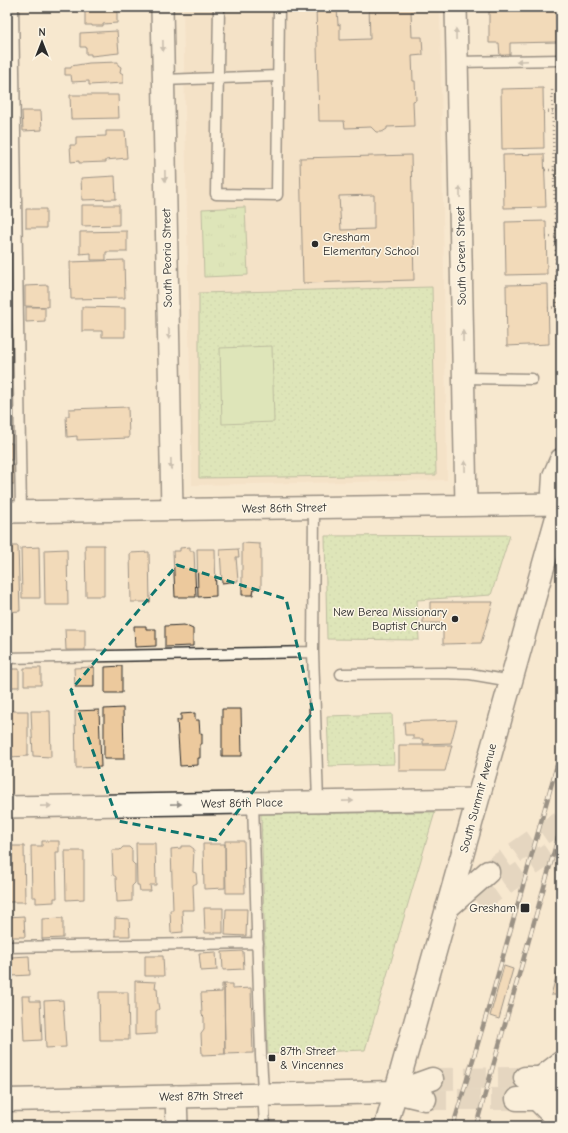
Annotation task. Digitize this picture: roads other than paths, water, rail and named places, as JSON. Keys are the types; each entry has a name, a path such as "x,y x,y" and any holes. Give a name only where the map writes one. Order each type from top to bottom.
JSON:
{"main road":[{"path":"561,460 554,476 553,492 561,503"},
{"name":"South Summit Avenue","path":"386,1126 447,908 460,867 477,799 561,503"},
{"path":"447,908 488,872"},
{"path":"447,908 477,903"},
{"name":"West 87th Street","path":"396,1092 432,1079"},
{"path":"529,1089 561,1084"},
{"path":"529,1089 561,1094"},
{"name":"West 87th Street","path":"7,1100 396,1092 424,1099"}],"street":[{"name":"South Peoria Street","path":"162,7 172,509"},
{"name":"South Green Street","path":"456,7 466,505"},
{"name":"West 86th Street","path":"14,512 561,503"},
{"name":"West 86th Place","path":"7,807 477,799"},
{"path":"561,1062 529,1089 561,1124"},
{"path":"176,1096 177,1126"}],"lane":[{"path":"13,7 14,512"},
{"path":"219,7 216,194 277,195 279,7"},
{"path":"457,62 561,60"},
{"path":"163,80 278,76"},
{"path":"464,378 532,379"},
{"path":"314,507 314,652 318,802"},
{"path":"7,658 314,652"},
{"path":"341,674 470,674 511,681"},
{"path":"253,803 265,1126"},
{"path":"7,947 258,943"}],"tunnel":[{"path":"488,872 561,821"},
{"path":"477,903 561,845"},
{"path":"432,1079 525,1078"},
{"path":"425,1099 517,1099"}],"railway":[{"path":"453,1126 487,1013 561,751"},
{"path":"476,1126 561,827"}],"place":[{"name":"Gresham Elementary School","path":"315,244"},
{"name":"New Berea Missionary Baptist Church","path":"455,619"},
{"name":"Gresham","path":"525,908"},
{"name":"87th Street & Vincennes","path":"272,1058"}]}
